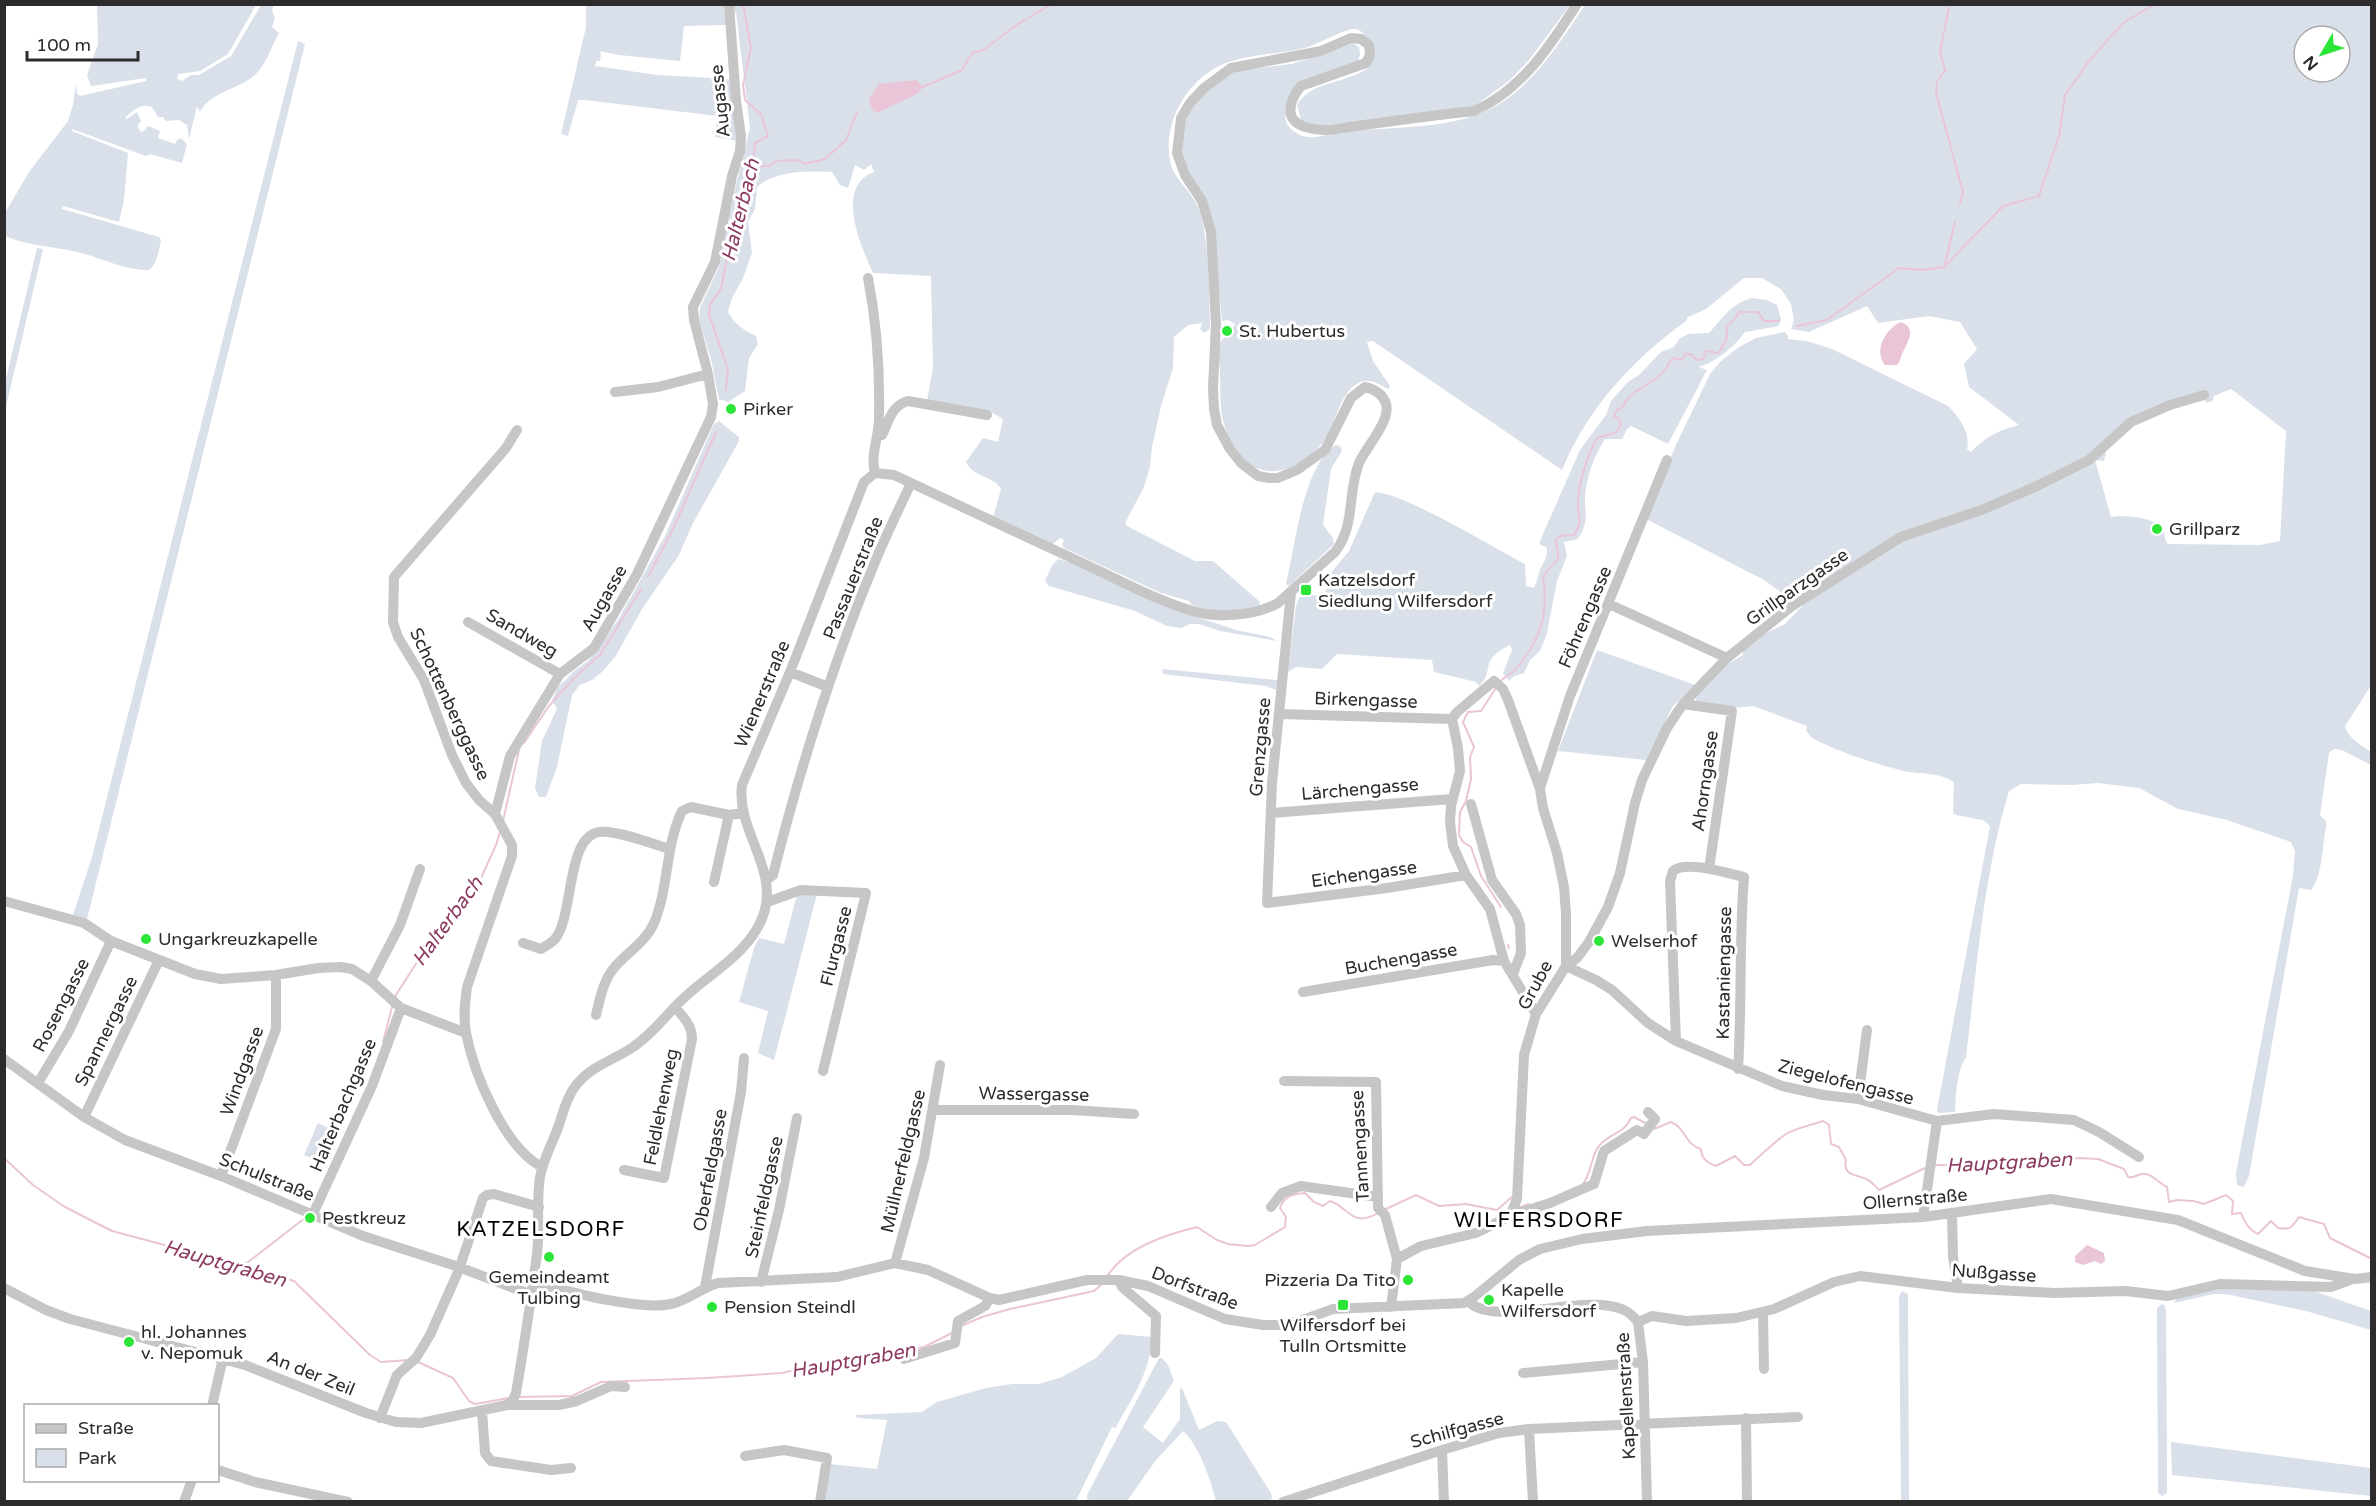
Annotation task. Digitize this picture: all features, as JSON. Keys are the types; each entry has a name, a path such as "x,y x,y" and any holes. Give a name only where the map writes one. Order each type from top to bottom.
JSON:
{"street":[{"name":"Augasse","path":"496,816 510,756 560,674 594,648 638,574 711,417 713,404 693,307 715,262 732,176 740,151 741,136 736,101 729,4"},
{"path":"868,278 875,318 878,435 872,460 875,473 886,473 911,483 1125,583 1190,610 1207,614 1248,613 1269,608 1291,593 1342,543 1350,524 1360,462 1385,418 1386,404 1381,395 1373,389 1365,387 1358,391 1351,398 1325,450 1297,470 1278,478 1258,476 1241,464 1230,449 1217,425 1214,409 1216,324 1211,232 1202,201 1180,165 1178,138 1181,118 1190,103 1204,88 1232,68 1311,53 1351,38 1361,39 1369,45 1370,55 1366,63 1301,86 1290,106 1291,116 1299,125 1310,129 1335,129 1474,111 1491,103 1518,81 1549,48 1577,4"},
{"path":"615,392 658,387 708,374"},
{"name":"Grillparzgasse","path":"1566,966 1577,958 1589,942 1608,907 1620,873 1642,780 1668,728 1683,704 1727,658 1792,606 1901,537 1984,509 2039,485 2089,460 2131,422 2170,405 2204,395"},
{"path":"878,435 882,434 897,406 908,401 987,415"},
{"name":"Schottenberggasse","path":"496,816 479,800 466,783 452,755 424,680 399,637 393,622 394,577 506,448 518,430"},
{"name":"Föhrengasse","path":"1540,789 1570,696 1667,460"},
{"name":"Wienerstraße","path":"512,1400 532,1295 543,1167 568,1099 577,1083 595,1067 640,1042 744,945 759,926 766,902 767,880 743,813 740,798 742,785 790,672 860,489 867,478 875,473"},
{"name":"Passauerstraße","path":"767,880 772,874 828,687 875,561 911,483"},
{"name":"Grenzgasse","path":"1267,903 1271,813 1291,593"},
{"path":"1609,604 1727,658"},
{"name":"Sandweg","path":"468,622 560,674"},
{"path":"790,672 828,687"},
{"name":"Grube","path":"1452,719 1457,712 1494,681 1503,689 1540,789 1564,887 1566,966 1536,1014 1524,1055 1517,1199 1511,1214"},
{"name":"Ahorngasse","path":"1683,704 1732,711 1708,869"},
{"name":"Birkengasse","path":"1279,714 1452,719"},
{"path":"1452,719 1460,771 1452,799 1449,822 1453,846 1466,875 1490,909 1504,961 1536,1014"},
{"name":"Lärchengasse","path":"1271,813 1452,799"},
{"path":"1471,804 1492,880 1516,915 1520,925 1521,952 1513,974"},
{"path":"596,1015 605,981 613,968 646,936 653,926 658,912 670,849 682,811 692,807 729,815 743,813"},
{"path":"714,882 729,815"},
{"path":"496,816 512,845 512,856 467,987 464,1009 466,1033 486,1095 519,1146 535,1163 543,1167"},
{"path":"523,943 541,950 556,938 565,911 579,849 588,837 597,832 609,832 670,849"},
{"path":"1676,1041 1670,881 1673,871 1679,867 1708,869"},
{"path":"371,981 400,925 420,869"},
{"name":"Kastaniengasse","path":"1708,869 1744,878 1740,929 1741,1013 1738,1069"},
{"name":"Eichengasse","path":"1267,903 1387,888 1466,875"},
{"name":"Flurgasse","path":"766,902 801,890 866,893 823,1071"},
{"path":"4,901 84,922 111,941 195,974 220,979 340,967 352,969 371,981 396,1005 466,1033"},
{"name":"Rosengasse","path":"38,1083 69,1031 111,941"},
{"name":"Spannergasse","path":"84,1117 159,960"},
{"name":"Buchengasse","path":"1303,992 1493,960 1504,961"},
{"name":"Ziegelofengasse","path":"1566,966 1612,990 1647,1023 1676,1041 1782,1086 1823,1095 1858,1099 1937,1121 1994,1114 2074,1120 2099,1132 2139,1157"},
{"name":"Windgasse","path":"221,1176 276,1029 276,975"},
{"name":"Halterbachgasse","path":"313,1214 372,1086 396,1005"},
{"name":"Feldlehenweg","path":"624,1170 664,1178 692,1040 692,1030 675,1007"},
{"path":"1858,1099 1867,1030"},
{"name":"Oberfeldgasse","path":"705,1287 741,1092 744,1058"},
{"name":"Schulstraße","path":"4,1059 84,1117 125,1140 221,1176 363,1236 532,1295"},
{"name":"Müllnerfeldgasse","path":"895,1263 924,1158 940,1065"},
{"name":"Tannengasse","path":"1284,1081 1376,1082 1380,1207 1397,1259"},
{"name":"Wassergasse","path":"933,1110 1072,1110 1134,1113"},
{"path":"1391,1307 1397,1259 1421,1246 1476,1233 1511,1214 1550,1203 1594,1184 1604,1150 1637,1130 1644,1134 1655,1119 1648,1112"},
{"name":"Steinfeldgasse","path":"761,1282 779,1210 797,1118"},
{"path":"1923,1217 1937,1121"},
{"path":"1271,1207 1282,1193 1301,1186 1380,1207"},
{"path":"380,1418 397,1375 413,1361 430,1335 459,1268 483,1198 494,1194 539,1207"},
{"name":"Ollernstraße","path":"1468,1301 1519,1260 1568,1241 1647,1231 1923,1217 2045,1200 2086,1204 2178,1220 2305,1271 2355,1279 2372,1277"},
{"path":"1952,1214 1953,1257 1958,1288"},
{"path":"533,1282 590,1296 652,1306 674,1304 705,1287 718,1284 837,1277 895,1263 928,1270 990,1298 985,1306 958,1321 955,1343 904,1359"},
{"name":"Nußgasse","path":"1638,1322 1652,1316 1686,1321 1736,1318 1774,1309 1834,1282 1860,1276 1958,1288 2054,1293 2126,1291 2168,1296 2220,1284 2331,1287 2355,1279"},
{"name":"Dorfstraße","path":"990,1298 1008,1300 1092,1280 1114,1280 1148,1286 1225,1318 1256,1324 1281,1325 1334,1310 1456,1304 1468,1301"},
{"path":"1114,1280 1156,1316 1155,1353"},
{"name":"An der Zeil","path":"4,1288 46,1310 70,1319 223,1358 396,1422 415,1424 482,1411 512,1400 559,1406 611,1386 624,1387"},
{"name":"Kapellenstraße","path":"1468,1301 1479,1308 1510,1312 1559,1306 1605,1306 1622,1309 1638,1322 1643,1362 1647,1502"},
{"path":"1763,1312 1764,1369"},
{"path":"212,1404 223,1358"},
{"path":"1523,1373 1643,1362"},
{"path":"482,1411 485,1453 491,1461 551,1470 572,1468"},
{"name":"Schilfgasse","path":"1283,1502 1499,1433 1529,1429 1798,1417"},
{"path":"1746,1418 1747,1502"},
{"path":"1529,1429 1533,1502"},
{"path":"745,1456 784,1450 827,1458 820,1502"},
{"path":"1442,1450 1444,1502"},
{"path":"219,1470 255,1482 348,1502"},
{"path":"184,1502 191,1482"}],"green space":[{"path":"97,5 256,5 228,54 200,71 178,74 177,79 182,81 191,75 199,75 231,56 261,5 274,5 272,10 275,18 272,27 279,33 262,66 248,80 211,100 200,112 197,106 189,139 187,125 179,120 166,121 163,117 158,117 152,107 141,107 125,118 137,112 141,121 137,126 141,132 148,126 160,131 158,138 175,144 181,138 187,144 182,163 150,154 146,156 72,129 72,131 128,153 124,200 119,222 63,206 62,209 159,237 161,240 157,256 149,270 122,266 86,254 32,244 5,236 5,213 29,172 68,121 76,84 77,94 80,96 146,81 146,78 91,86 87,75 98,44"},
{"path":"586,5 1570,5 1529,60 1510,80 1472,108 1312,126 1301,120 1297,105 1303,97 1320,86 1351,77 1369,67 1371,44 1363,33 1355,29 1304,48 1241,59 1217,67 1203,76 1182,101 1174,116 1169,149 1173,170 1198,207 1202,220 1208,267 1210,329 1204,333 1200,329 1202,323 1188,325 1174,337 1173,368 1161,406 1150,467 1144,487 1125,523 1195,561 1213,561 1260,602 1259,606 1230,611 1209,610 1192,605 1189,601 1161,593 1064,548 1062,545 1064,540 1060,538 1053,544 993,518 1001,489 993,481 974,471 966,462 983,438 998,442 1003,419 989,411 927,401 933,368 931,276 873,273 857,233 853,203 855,190 862,180 874,172 871,164 864,170 855,165 848,188 840,185 832,172 793,173 773,177 757,187 755,209 748,222 752,253 728,312 740,327 756,336 758,344 749,358 745,391 728,402 719,399 711,359 699,320 700,308 719,267 726,225 750,128 736,12 726,25 684,26 680,61 599,51 600,61 596,61 595,66 657,75 729,79 738,141 715,137 717,116 585,100 578,100 568,136 561,134 586,27"},
{"path":"1585,5 2371,5 2372,684 2345,726 2359,744 2371,752 2371,765 2342,750 2334,749 2329,753 2320,815 2326,821 2326,827 2320,868 2311,890 2299,888 2249,1176 2244,1187 2237,1185 2236,1173 2293,876 2295,851 2291,842 2227,820 2178,809 2139,788 2098,783 2021,784 2009,791 1987,889 1966,1057 1958,1077 1955,1112 1938,1113 1990,826 1983,820 1953,813 1954,782 1947,779 1904,771 1845,753 1812,738 1806,731 1807,726 1753,706 1733,708 1696,701 1696,698 1728,664 1743,655 1743,651 1764,634 1785,624 1808,600 1793,601 1764,580 1648,520 1675,447 1710,374 1720,362 1739,347 1756,338 1785,332 1788,339 1807,341 1832,349 1948,406 1966,431 1967,449 1971,452 1993,435 2019,425 1969,387 1964,364 1977,349 1960,322 1929,316 1878,323 1867,306 1809,332 1791,329 1794,320 1791,304 1781,289 1762,278 1744,278 1706,309 1688,317 1630,369 1584,426 1562,470 1373,341 1367,342 1373,361 1390,386 1388,389 1373,382 1362,381 1351,388 1323,442 1305,460 1282,470 1259,469 1248,463 1232,442 1222,415 1218,347 1235,324 1228,320 1222,321 1213,232 1182,158 1183,126 1188,113 1206,91 1226,75 1241,70 1292,64 1353,43 1359,47 1358,62 1328,72 1311,80 1303,87 1287,111 1286,121 1289,127 1304,136 1316,137 1343,132 1423,126 1463,119 1499,104 1513,95 1537,72","holes":["2231,389 2286,431 2280,541 2260,545 2168,544 2163,530 2153,522 2124,516 2111,517 2095,460 2104,461 2106,453 2104,452 2135,423 2192,402 2213,401 2214,396"]},
{"path":"298,41 305,44 87,919 73,915 92,857"},
{"path":"37,248 43,249 5,411 5,383"},
{"path":"1752,298 1767,300 1777,305 1781,319 1779,326 1745,332 1724,354 1698,367 1707,370 1668,444 1631,426 1622,439 1605,439 1587,481 1585,525 1578,539 1564,542 1567,556 1557,581 1547,633 1540,651 1530,660 1524,673 1514,676 1509,681 1503,673 1512,650 1510,645 1491,659 1485,679 1479,686 1476,682 1434,672 1432,660 1337,654 1322,669 1296,667 1288,672 1299,598 1305,594 1318,596 1326,591 1330,574 1349,551 1375,492 1406,501 1427,511 1525,564 1526,586 1534,588 1547,556 1547,548 1539,544 1543,534 1580,450 1606,415 1611,401 1661,352 1674,347 1679,339 1688,334 1709,333 1732,308"},
{"path":"719,421 739,437 739,441 693,523 679,555 642,609 615,657 603,671 592,680 580,685 572,695 557,767 546,797 539,797 535,788 542,741 557,709 552,700 558,687 588,661 618,620 665,536 714,424"},
{"path":"1336,445 1340,446 1342,451 1331,469 1323,525 1333,538 1334,544 1289,586 1286,584 1308,488 1325,455"},
{"path":"1058,559 1072,563 1173,609 1277,641 1220,631 1199,624 1190,624 1181,628 1167,626 1135,611 1049,586 1045,581 1052,565"},
{"path":"1597,650 1695,685 1673,706 1646,760 1558,751"},
{"path":"1162,669 1277,680 1278,682 1276,690 1266,686 1163,674"},
{"path":"817,894 774,1060 758,1053 768,1011 739,1002 759,938 784,944 797,895"},
{"path":"318,1123 335,1131 321,1162 304,1155"},
{"path":"2211,1289 2311,1290 2371,1311 2371,1330 2306,1311 2226,1294 2213,1294 2174,1303 2176,1299"},
{"path":"1902,1291 1908,1294 1909,1502 1901,1501 1899,1296"},
{"path":"2162,1304 2165,1306 2166,1314 2167,1493 2162,1496 2158,1493 2157,1308"},
{"path":"1118,1334 1152,1337 1148,1361 1136,1392 1116,1428 1112,1427 1076,1501 825,1502 830,1464 877,1469 887,1420 859,1418 856,1415 922,1412 937,1402 986,1388 1012,1384 1039,1384 1062,1377 1096,1358"},
{"path":"1159,1358 1162,1358 1168,1365 1174,1381 1143,1427 1163,1443 1180,1419 1180,1389 1182,1388 1199,1430 1217,1421 1226,1422 1271,1493 1270,1500 1216,1501 1199,1454 1183,1431 1156,1460 1127,1501 1087,1499 1087,1495"},
{"path":"2171,1442 2371,1468 2371,1496 2172,1475"}],"shaded area":[{"path":"917,80 923,87 917,94 877,113 872,110 869,98 879,84"},
{"path":"1901,322 1909,328 1909,339 1897,365 1885,365 1880,353 1883,341 1890,329"},
{"path":"2087,1245 2104,1253 2105,1261 2101,1264 2095,1261 2083,1265 2075,1262 2075,1256"}],"waterway":[{"name":"Halterbach","path":"726,390 728,369 709,315 710,305 721,288 743,180 753,167 755,143 768,136 761,114 745,100 743,85 751,48 743,4"},
{"path":"923,87 962,70 972,53 983,50 1018,24 1052,4"},
{"path":"1950,4 1940,51 1945,71 1937,81 1936,93 1963,192 1960,204"},
{"path":"1797,326 1827,320 1899,268 1922,270 1944,267 2003,206 2039,196 2059,136 2065,95 2089,61 2123,23 2155,4"},
{"path":"753,167 770,166 776,161 798,160 804,164 825,159 846,140 857,112"},
{"path":"1945,264 1955,222"},
{"path":"1501,681 1516,669 1537,637 1545,604 1543,577 1558,558 1555,540 1561,536 1574,535 1579,526 1579,491 1586,463 1597,438 1615,433 1621,425 1619,419 1614,416 1617,410 1623,407 1636,391 1655,380 1673,358 1681,360 1686,354 1691,354 1696,360 1703,359 1706,351 1718,353 1727,338 1726,327 1739,312 1758,312 1764,321 1779,321"},
{"name":"Halterbach","path":"648,577 673,529 716,432"},
{"name":"Halterbach","path":"524,743 549,706 575,677 600,655 641,589"},
{"path":"1496,688 1481,711 1468,712 1463,722 1474,747 1470,757 1471,779 1466,801 1460,812 1459,835 1463,842 1471,847 1481,876 1501,907"},
{"name":"Halterbach","path":"503,821 519,750"},
{"name":"Halterbach","path":"394,998 437,931 481,878 500,832"},
{"name":"Halterbach","path":"383,1042 392,1007"},
{"name":"Hauptgraben","path":"1582,1185 1588,1176 1596,1150 1603,1142 1624,1127 1631,1118 1634,1117 1647,1124"},
{"name":"Hauptgraben","path":"1654,1129 1671,1122 1680,1128 1692,1144 1701,1149 1705,1160 1716,1166 1735,1156 1744,1165 1750,1165 1786,1134 1823,1121 1829,1125 1831,1144 1839,1147 1846,1160 1846,1169 1868,1180 1879,1190 1925,1168"},
{"name":"Hauptgraben","path":"4,1158 33,1185 65,1207 112,1231 294,1281 370,1355 381,1362 409,1360"},
{"name":"Hauptgraben","path":"1934,1165 1999,1166 2013,1158 2098,1159 2124,1169 2128,1177 2144,1174 2151,1176 2167,1187 2169,1202 2177,1200 2204,1204 2226,1195 2233,1201 2232,1214 2241,1213 2252,1231 2258,1234 2271,1221 2282,1229 2291,1227 2299,1217 2324,1224 2330,1238 2372,1259"},
{"name":"Hauptgraben","path":"1108,1275 1116,1265 1136,1250 1160,1238 1197,1227 1228,1244 1255,1245 1285,1227 1286,1217 1280,1208 1284,1200 1293,1195 1305,1193 1314,1202 1323,1206 1330,1201 1357,1218 1369,1217 1378,1213"},
{"name":"Hauptgraben","path":"1386,1209 1416,1195 1439,1206 1466,1204 1509,1210"},
{"path":"1498,1209 1512,1197"},
{"name":"Hauptgraben","path":"1517,1208 1529,1204"},
{"path":"243,1266 305,1218"},
{"name":"Hauptgraben","path":"961,1326 1010,1309 1094,1291 1101,1285"},
{"name":"Hauptgraben","path":"517,1397 572,1396 601,1382 782,1373 821,1364 924,1347 952,1333"},
{"name":"Hauptgraben","path":"418,1362 453,1378 469,1401 475,1404 509,1398"}],"place":[{"name":"St. Hubertus","path":"1227,331"},
{"name":"Pirker","path":"731,409"},
{"name":"Grillparz","path":"2157,529"},
{"name":"Katzelsdorf Siedlung Wilfersdorf","path":"1306,590"},
{"name":"Ungarkreuzkapelle","path":"146,939"},
{"name":"Welserhof","path":"1599,941"},
{"name":"Pestkreuz","path":"310,1218"},
{"name":"Gemeindeamt Tulbing","path":"549,1257"},
{"name":"Pizzeria Da Tito","path":"1408,1280"},
{"name":"Kapelle Wilfersdorf","path":"1489,1300"},
{"name":"Wilfersdorf bei Tulln Ortsmitte","path":"1343,1305"},
{"name":"Pension Steindl","path":"712,1307"},
{"name":"hl. Johannes v. Nepomuk","path":"129,1342"}],"district":[{"name":"WILFERSDORF","path":"1539,1220"},
{"name":"KATZELSDORF","path":"541,1229"}]}
